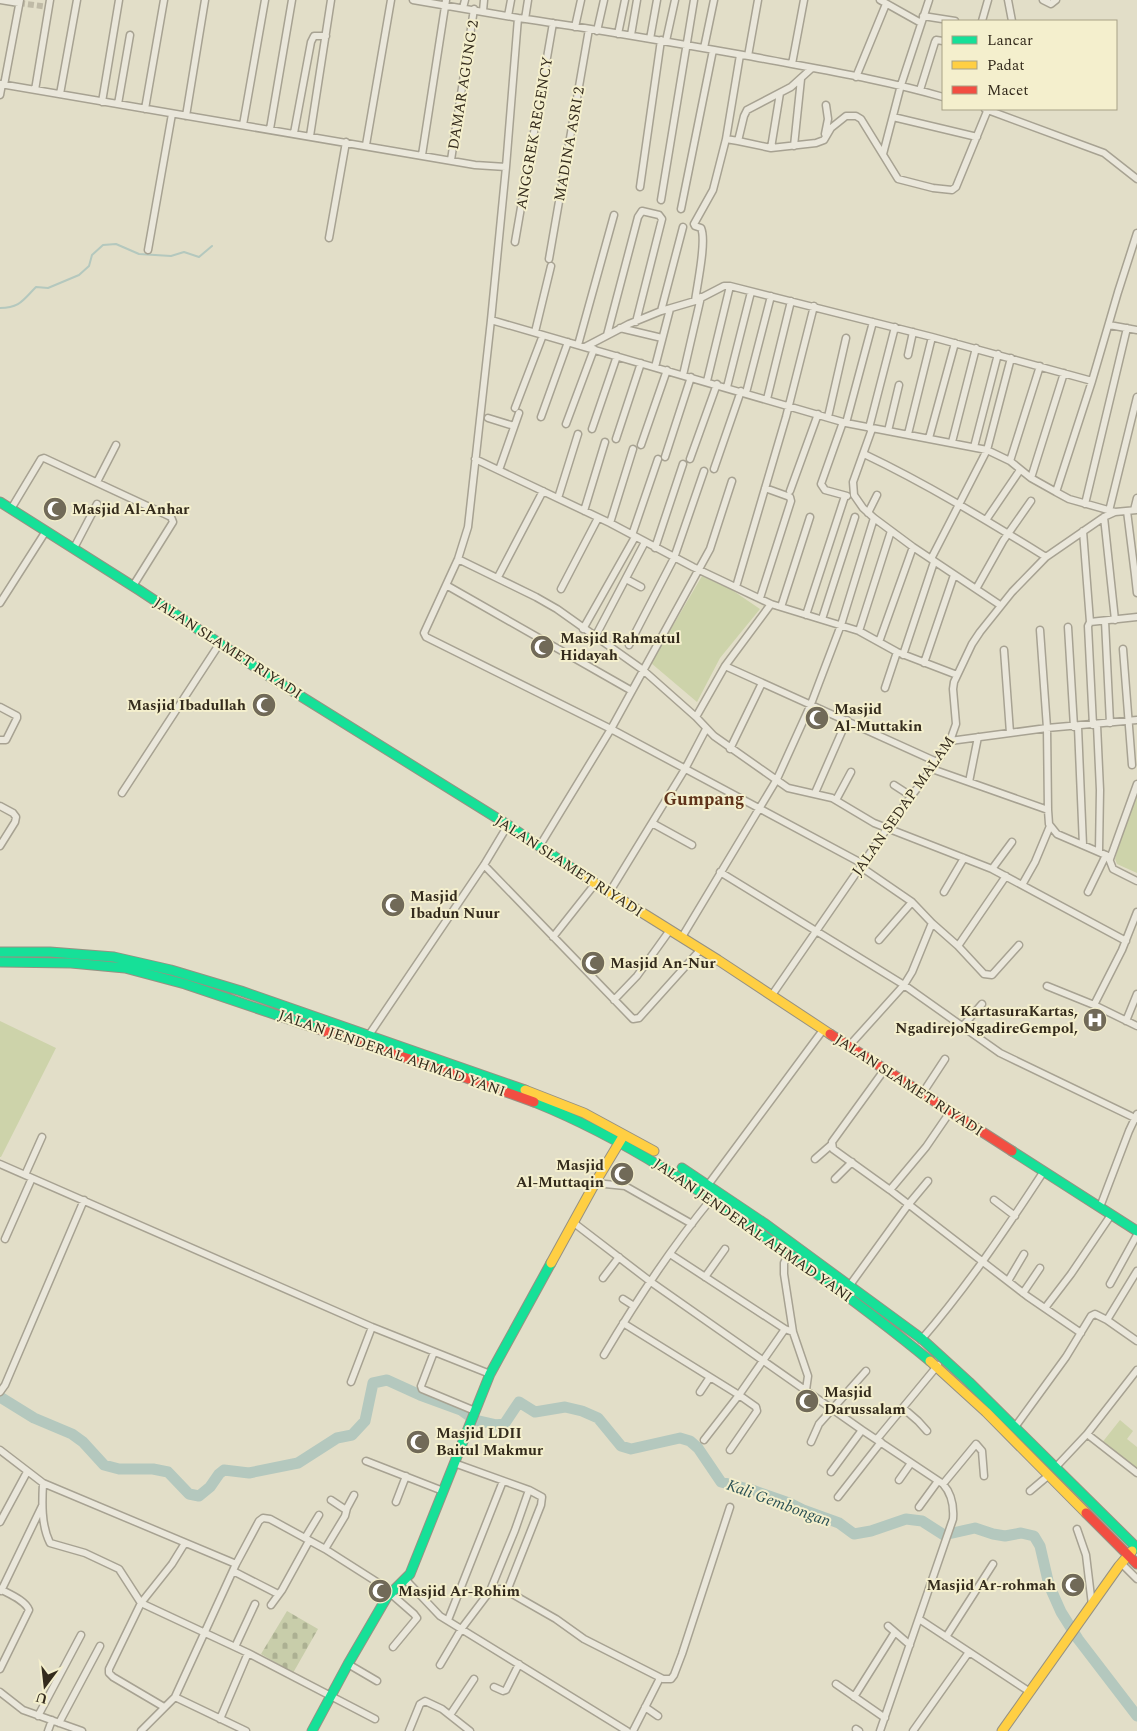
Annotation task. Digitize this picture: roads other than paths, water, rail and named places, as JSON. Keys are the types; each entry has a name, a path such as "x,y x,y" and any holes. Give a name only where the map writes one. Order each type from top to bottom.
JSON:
{"main road":[{"name":"JALAN SLAMET RIYADI","path":"0,502 133,586 270,677 508,826 594,884 701,949 823,1030 1137,1231"},
{"name":"JALAN JENDERAL AHMAD YANI","path":"0,952 50,952 114,957 154,965 251,994 370,1034 584,1113 658,1164 705,1188"},
{"name":"JALAN JENDERAL AHMAD YANI","path":"3,962 77,963 113,966 182,983 523,1098 658,1154"},
{"path":"312,1731 348,1664 391,1592 404,1581 420,1551 490,1374 595,1183 622,1138"},
{"name":"JALAN JENDERAL AHMAD YANI","path":"675,1164 705,1188 850,1285 922,1339 1015,1427 1052,1472 1137,1564"},
{"name":"JALAN JENDERAL AHMAD YANI","path":"714,1194 789,1254 855,1301 936,1367 1136,1548"},
{"path":"1002,1731 1121,1563 1136,1548"}],"street":[{"path":"0,0 19,1 0,95"},
{"path":"36,90 50,0"},
{"path":"60,94 77,0"},
{"path":"102,102 119,0"},
{"path":"145,109 164,0"},
{"path":"186,116 205,0"},
{"path":"243,125 265,0"},
{"path":"270,130 292,0"},
{"path":"310,136 332,0"},
{"path":"366,145 391,0"},
{"path":"413,0 445,3 508,16 631,35 792,64 901,85 942,97"},
{"path":"463,8 465,0"},
{"path":"483,11 484,0"},
{"path":"508,16 511,0"},
{"path":"528,0 521,18 468,527 458,559 424,633 426,637 611,729 862,866 912,902 984,974 992,975 1018,945"},
{"path":"575,27 580,0"},
{"path":"597,31 604,0"},
{"path":"618,34 625,0"},
{"path":"631,35 637,0"},
{"path":"650,39 657,0"},
{"path":"640,187 664,41 675,0"},
{"path":"661,200 694,0"},
{"path":"704,48 714,0"},
{"path":"748,56 758,0"},
{"path":"792,64 804,0"},
{"path":"882,154 901,85 929,0"},
{"path":"982,20 988,0"},
{"path":"1008,0 1012,20"},
{"path":"1043,0 1051,4 1056,0"},
{"path":"856,77 883,2 921,23"},
{"path":"422,155 445,3"},
{"name":"DAMAR AGUNG 2","path":"451,160 474,9"},
{"path":"923,16 949,20"},
{"name":"ANGGREK REGENCY","path":"515,242 553,23"},
{"name":"MADINA ASRI 2","path":"535,332 550,263 589,29"},
{"path":"118,104 130,35"},
{"path":"294,134 311,42 314,36 326,36"},
{"path":"920,90 935,42 936,40 942,41"},
{"path":"681,209 713,50"},
{"path":"683,375 698,299 702,254 703,232 701,228 694,224 713,190 726,139 740,55"},
{"path":"738,141 747,110 780,93 801,79 812,68"},
{"path":"794,146 801,79"},
{"path":"2,84 475,164 506,167"},
{"path":"771,148 780,93"},
{"path":"824,140 828,119 826,105"},
{"path":"726,139 771,148 816,143 824,140 831,128 844,118 856,116 861,119 898,179 933,188 952,190 956,187 987,110"},
{"path":"990,110 1104,153 1137,179"},
{"path":"148,250 172,114"},
{"path":"893,117 977,137"},
{"path":"328,238 346,142"},
{"path":"607,335 638,217 642,211 661,216 662,222 636,322"},
{"path":"578,344 614,215"},
{"path":"661,312 683,227"},
{"path":"1056,492 1137,233"},
{"path":"585,347 620,328 698,299 724,286 730,286 896,327 1092,381"},
{"path":"707,382 730,286"},
{"path":"727,387 751,292"},
{"path":"714,469 743,392 771,296"},
{"path":"767,399 791,301"},
{"path":"736,587 814,306"},
{"path":"655,367 670,308"},
{"path":"491,320 871,429 908,434 987,450 1010,461 1020,470 1056,492 1085,504 1112,511 1133,510"},
{"path":"854,495 845,496 826,490 821,484 845,422 873,322"},
{"path":"1109,325 1137,330"},
{"path":"896,327 871,429 853,482 854,495 874,518 913,547 1000,605"},
{"path":"620,328 662,338"},
{"path":"1085,504 1126,328"},
{"path":"908,355 913,332"},
{"path":"499,470 543,335"},
{"path":"908,434 932,337"},
{"path":"828,417 846,338"},
{"path":"541,417 568,342"},
{"path":"929,438 955,343"},
{"path":"952,442 976,348"},
{"path":"566,424 594,349"},
{"path":"974,447 998,354"},
{"path":"592,429 617,356"},
{"path":"885,688 900,654 932,560 987,450 1011,358"},
{"path":"616,438 641,363"},
{"path":"1010,461 1040,366"},
{"path":"641,445 667,370"},
{"path":"1032,478 1064,373"},
{"path":"583,629 634,536 691,377"},
{"path":"690,460 717,384"},
{"path":"888,431 899,385"},
{"path":"1112,511 1137,397"},
{"path":"790,491 818,414"},
{"path":"488,418 514,426"},
{"path":"558,498 578,434"},
{"path":"584,511 605,442"},
{"path":"96,482 116,445"},
{"path":"610,523 633,449"},
{"path":"864,454 959,503 1046,557"},
{"path":"11,509 42,458 173,519 173,522 133,586"},
{"path":"475,459 610,523 674,558 771,604 859,631 900,654 957,674"},
{"path":"656,548 683,464"},
{"path":"986,520 1020,470"},
{"path":"629,645 674,558 704,471"},
{"path":"539,847 611,729 710,550 719,527 732,481"},
{"path":"760,598 791,501 786,495 764,488"},
{"path":"499,575 543,491"},
{"path":"868,513 877,495"},
{"path":"806,615 845,496"},
{"path":"1137,498 1128,523 1134,548 1137,593"},
{"path":"976,589 1008,533 1031,501"},
{"path":"74,548 97,504"},
{"name":"JALAN SEDAP MALAM","path":"772,995 950,741 956,724 953,689 957,674 972,644 1000,605 1029,573 1046,557 1112,511"},
{"path":"781,606 810,517"},
{"path":"822,619 855,517"},
{"path":"1104,517 1115,620"},
{"path":"560,589 598,518"},
{"path":"682,937 777,779 811,704 841,625 874,518"},
{"path":"1128,523 1137,522"},
{"path":"859,631 891,530"},
{"path":"0,603 46,531"},
{"path":"1083,531 1100,790 1100,852"},
{"path":"595,637 644,542"},
{"path":"879,642 913,547"},
{"path":"458,559 557,609 643,670 730,749 788,788 815,793 836,800 874,823 992,869 1126,941"},
{"path":"924,662 954,574"},
{"path":"626,579 641,587"},
{"path":"446,585 632,691"},
{"path":"696,717 725,666 771,604"},
{"path":"1090,622 1137,618"},
{"path":"1105,621 1110,723"},
{"path":"1068,627 1083,845"},
{"path":"1022,885 1035,862 1050,826 1048,810 1047,728 1040,630"},
{"path":"122,793 220,643"},
{"path":"1123,649 1132,765"},
{"path":"1004,650 1010,733"},
{"path":"725,666 937,762"},
{"path":"730,749 762,682"},
{"path":"0,708 18,718 6,740 0,740"},
{"path":"815,793 847,720"},
{"path":"950,741 1047,728 1076,727 1137,720"},
{"path":"610,893 685,769 706,728"},
{"path":"969,782 978,737"},
{"path":"932,769 1048,810"},
{"path":"836,800 851,772"},
{"path":"1088,892 1108,857 1137,784"},
{"path":"894,785 911,796"},
{"path":"0,806 13,813 16,817 15,822 0,846"},
{"path":"652,823 692,845"},
{"path":"367,1046 370,1034 484,865 508,826"},
{"path":"1050,826 1057,834 1108,857 1113,869 1137,881"},
{"path":"992,869 1012,842"},
{"path":"944,892 964,858"},
{"path":"484,865 631,1018 638,1018 701,949"},
{"path":"720,872 904,985 1000,1053 1136,1117 1100,1207"},
{"path":"958,946 1006,876"},
{"path":"553,937 594,884"},
{"path":"879,940 912,902"},
{"path":"1094,1005 1126,941 1137,912"},
{"path":"849,1046 904,985 912,972 932,923"},
{"path":"614,1000 637,976 670,930"},
{"path":"0,971 3,962 14,952"},
{"path":"1048,986 1094,1005 1137,1026"},
{"path":"1126,1021 1137,994"},
{"path":"962,1027 982,1004"},
{"path":"705,1188 823,1030"},
{"path":"922,1094 945,1059"},
{"path":"815,1159 832,1145 885,1069"},
{"path":"890,1190 926,1147 950,1112"},
{"path":"5,1239 42,1137"},
{"path":"832,1145 832,1148 890,1190 982,1262 1080,1333"},
{"path":"835,1179 852,1162"},
{"path":"0,1164 372,1327 490,1374"},
{"path":"914,1349 982,1262 1044,1171"},
{"path":"850,1285 908,1205 928,1181"},
{"path":"595,1183 625,1186 692,1224"},
{"path":"604,1355 634,1306 714,1194"},
{"path":"0,1392 29,1332 84,1200"},
{"path":"994,1200 1015,1216"},
{"path":"1045,1308 1071,1274 1111,1215"},
{"path":"574,1223 651,1282 947,1489 953,1504 953,1519 880,1731"},
{"path":"1110,1284 1137,1235"},
{"path":"705,1277 725,1249"},
{"path":"670,1254 785,1329 793,1332"},
{"path":"789,1254 784,1262 784,1274 793,1332 808,1376 806,1390"},
{"path":"1008,1281 1024,1254"},
{"path":"602,1278 619,1257"},
{"path":"1023,1292 1040,1268"},
{"path":"1107,1320 1137,1271"},
{"path":"623,1299 634,1306"},
{"path":"1015,1427 1060,1365 1093,1314 1107,1320 1137,1341"},
{"path":"623,1323 756,1407 757,1411 730,1450"},
{"path":"351,1382 372,1327"},
{"path":"704,1440 739,1395 785,1329"},
{"path":"434,1352 421,1386 422,1389 474,1413"},
{"path":"838,1497 903,1408 943,1358"},
{"path":"1030,1491 1052,1472 1087,1434 1137,1370"},
{"path":"811,1442 815,1431 832,1408 866,1371"},
{"path":"700,1392 710,1377"},
{"path":"903,1408 927,1431"},
{"path":"831,1472 862,1430"},
{"path":"1087,1434 1137,1473"},
{"path":"919,1507 976,1444 982,1451 984,1476"},
{"path":"0,1450 26,1472 43,1483 185,1543 235,1568 278,1594"},
{"path":"366,1461 443,1491"},
{"path":"454,1463 540,1494 543,1499 507,1591"},
{"path":"899,1480 911,1463"},
{"path":"0,1522 26,1472"},
{"path":"396,1502 406,1476"},
{"path":"448,1620 503,1481"},
{"path":"43,1483 42,1504 47,1537 50,1543 85,1553 119,1569 140,1603 248,1653 375,1719"},
{"path":"440,1665 462,1628 490,1591 529,1490"},
{"path":"325,1549 345,1516 354,1495"},
{"path":"331,1500 346,1510"},
{"path":"0,1669 29,1610 20,1600 0,1590 42,1504"},
{"path":"490,1591 500,1589 507,1591 556,1619 584,1639 660,1678 669,1680 674,1674 730,1507"},
{"path":"270,1605 282,1590 319,1515"},
{"path":"145,1730 174,1697 235,1568 259,1521 263,1518 270,1519 325,1549 391,1592 414,1614 417,1618 393,1647"},
{"path":"1077,1529 1084,1546 1092,1605"},
{"path":"164,1707 113,1677 109,1673 109,1669 140,1603 172,1564 185,1543"},
{"path":"1121,1563 1137,1579"},
{"path":"946,1637 993,1564"},
{"path":"404,1581 437,1614 626,1731"},
{"path":"235,1647 255,1604"},
{"path":"919,1619 1030,1692"},
{"path":"888,1626 910,1645"},
{"path":"854,1697 895,1632"},
{"path":"38,1716 81,1634"},
{"path":"59,1723 100,1646"},
{"path":"913,1731 969,1652"},
{"path":"220,1719 248,1653"},
{"path":"348,1664 377,1681"},
{"path":"494,1687 502,1691 506,1690 519,1664"},
{"path":"633,1731 660,1678"},
{"path":"450,1715 474,1679"},
{"path":"836,1684 885,1718"},
{"path":"0,1692 23,1710 82,1731"},
{"path":"174,1697 246,1731"},
{"path":"409,1731 422,1702 436,1705 470,1731"},
{"path":"645,1708 658,1716"},
{"path":"48,1731 52,1720"}],"waterway":[{"path":"0,308 17,305 36,287 48,288 79,275 89,266 92,255 103,245 116,244 139,254 171,256 184,252 199,257 212,246"},
{"name":"Kali Gembongan","path":"0,1397 34,1418 72,1434 83,1442 104,1465 119,1469 153,1469 168,1472 189,1494 199,1496 210,1487 224,1470 249,1473 298,1463 337,1438 352,1435 365,1421 373,1383 387,1380 420,1395 461,1410 475,1420 497,1425 505,1423 519,1402 535,1412 565,1407 582,1411 598,1418 621,1446 631,1449 680,1438 690,1441 698,1448 721,1482 752,1490 789,1503 839,1523 854,1534 871,1531 906,1519 922,1521 944,1535 975,1528 1005,1536 1021,1533 1034,1536 1040,1546 1049,1585 1061,1612 1078,1639 1137,1716"}],"tunnel":[{"path":"19,3 49,7"}],"place":[{"name":"Masjid Al-Anhar","path":"55,509"},
{"name":"Masjid Rahmatul Hidayah","path":"542,647"},
{"name":"Masjid Ibadullah","path":"264,705"},
{"name":"Masjid Al-Muttakin","path":"817,718"},
{"name":"Masjid Ibadun Nuur","path":"393,905"},
{"name":"Masjid An-Nur","path":"593,963"},
{"name":"KartasuraKartas, NgadirejoNgadireGempol,","path":"1095,1020"},
{"name":"Masjid Al-Muttaqin","path":"622,1174"},
{"name":"Masjid Darussalam","path":"807,1401"},
{"name":"Masjid LDII Baitul Makmur","path":"418,1442"},
{"name":"Masjid Ar-rohmah","path":"1073,1585"},
{"name":"Masjid Ar-Rohim","path":"380,1591"}],"district":[{"name":"Gumpang","path":"704,799"}]}
